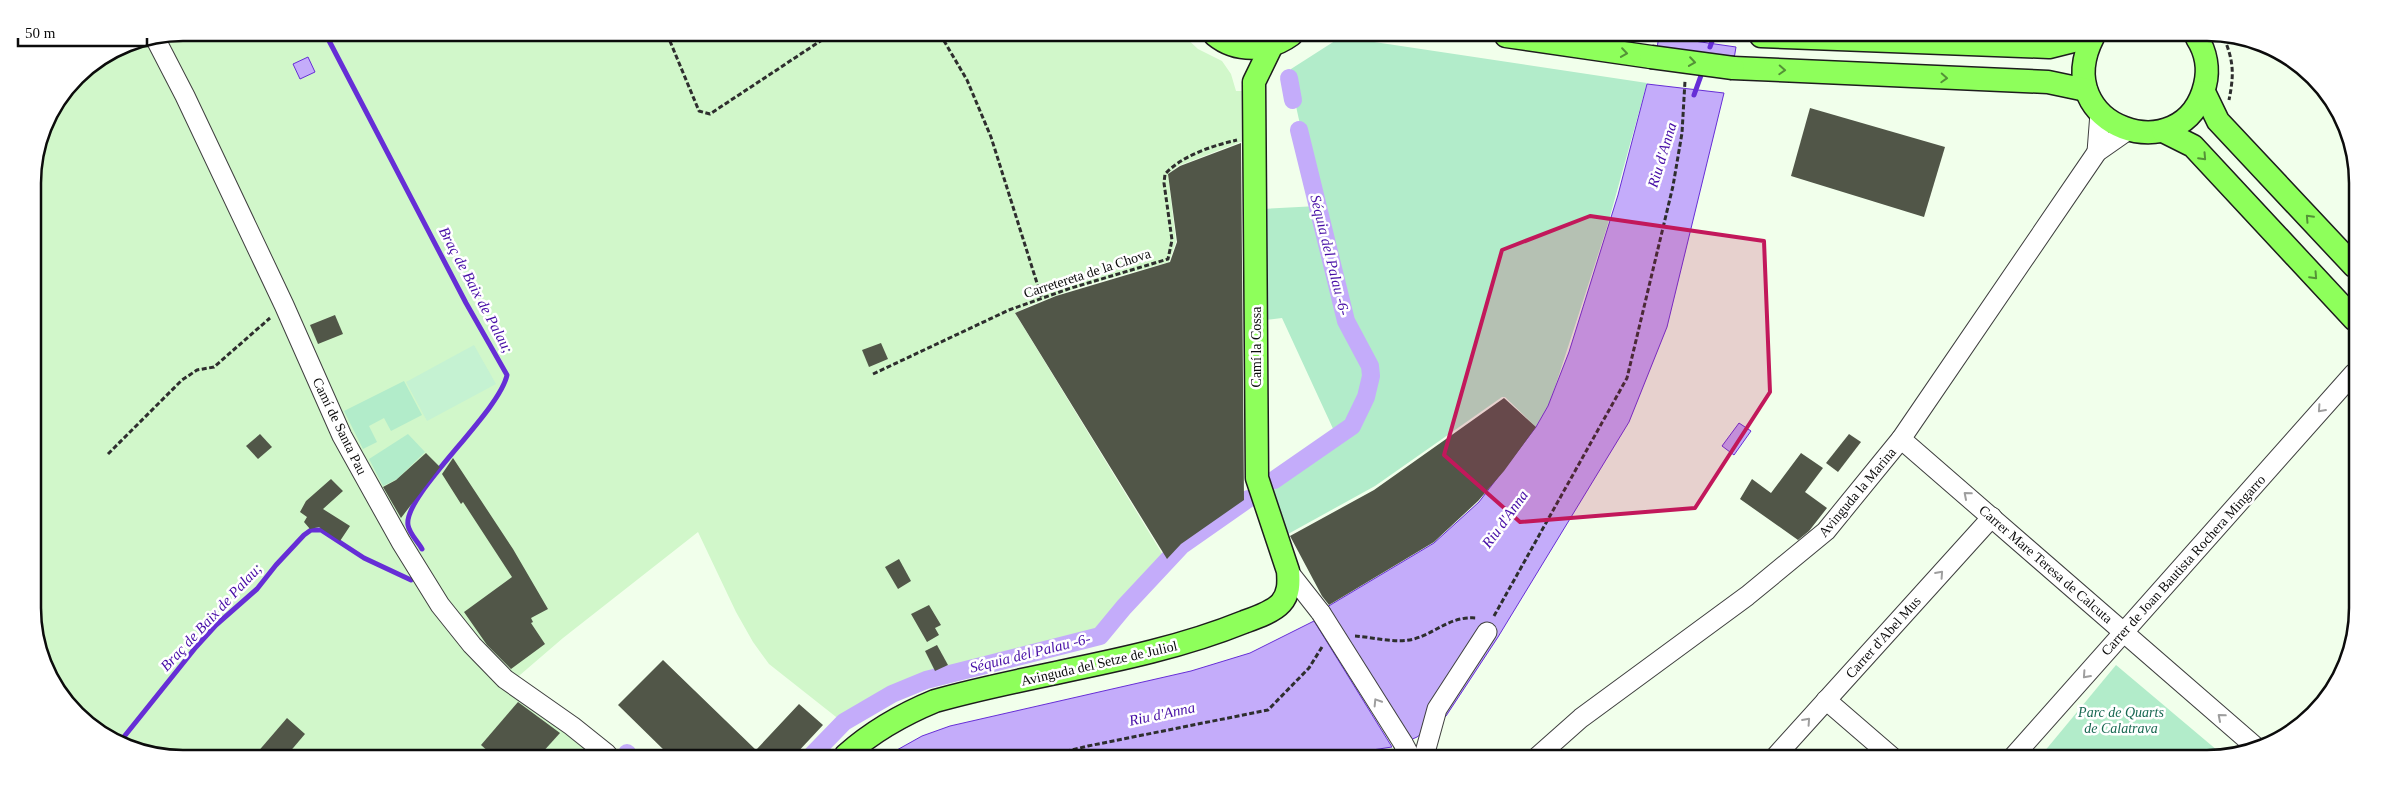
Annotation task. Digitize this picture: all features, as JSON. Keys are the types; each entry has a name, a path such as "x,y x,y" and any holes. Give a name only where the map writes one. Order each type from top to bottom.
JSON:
{"main road":[{"path":"1226,41 1235,46 1248,48 1277,41"},
{"name":"Camí la Cossa","path":"1254,82 1280,41"},
{"path":"1541,41 1733,68 2048,82 2086,90"},
{"path":"1892,41 2049,47 2073,41"},
{"path":"2092,41 2084,62 2086,90 2100,113 2108,120 2128,131 2151,133 2178,123 2192,112 2204,92 2207,67 2205,54 2198,41"},
{"name":"Camí la Cossa","path":"1235,46 1254,82 1257,478 1288,571 1289,583 1286,594 1280,604"},
{"path":"2204,92 2218,121 2349,261"},
{"path":"2162,130 2192,146 2349,314"},
{"name":"Avinguda del Setze de Juliol","path":"852,750 869,735 905,714 935,701 1183,644 1254,618 1280,604"}],"street":[{"name":"Camí de Santa Pau","path":"157,44 185,96 284,306 342,436 401,542 440,605 472,645 505,679 572,726 602,750"},
{"name":"Avinguda la Marina","path":"2097,152 2100,113"},
{"name":"Avinguda la Marina","path":"1546,749 1581,718 1747,596 1826,532 1902,439 2097,152 2128,131"},
{"name":"Carrer de Joan Bautista Rochera Mingarro","path":"2020,749 2349,379"},
{"name":"Carrer Mare Teresa de Calcuta","path":"1902,439 2251,743"},
{"name":"Carrer d'Abel Mus","path":"1782,749 1992,518"},
{"path":"1288,571 1319,610 1406,749"},
{"path":"1280,604 1319,610"},
{"path":"1426,749 1437,709 1489,626"},
{"path":"1826,700 1883,749"}],"path":[{"path":"669,41 699,111 710,114 820,41"},
{"path":"944,41 967,80 991,137 1042,299"},
{"path":"2226,42 2232,55 2234,75 2228,106"},
{"path":"1351,635 1391,640 1414,640 1451,621 1470,618 1489,626 1627,378 1673,186 1682,133 1682,93 1685,76"},
{"name":"Carretereta de la Chova","path":"874,374 1009,310 1168,259 1172,240 1164,183 1165,174 1177,162 1216,145 1255,136"},
{"path":"108,454 182,380 197,370 214,367 284,306"},
{"path":"1075,750 1268,710 1309,668 1322,646 1329,644"}],"highlighted area":[{"path":"1590,216 1764,241 1770,392 1695,508 1520,522 1444,455 1502,250"}],"green space":[{"path":"183,41 1189,41 1198,49 1222,61 1231,74 1236,91 1242,91 1243,141 1178,166 1168,174 1176,242 1169,262 1082,286 1033,304 1015,313 1169,565 1101,636 927,681 893,694 845,724 769,664 753,642 736,612 698,532 563,638 513,681 507,678 402,541 159,43"},
{"path":"1335,41 1368,41 1647,83 1607,227 1555,387 1548,406 1536,427 1505,397 1502,397 1375,486 1288,534 1268,474 1335,433 1282,318 1265,320 1262,209 1318,206 1290,79 1291,69"},
{"path":"154,44 340,437 470,647 598,750 164,749 146,745 112,731 83,708 65,687 49,654 42,627 41,608 42,164 52,129 65,104 83,83 104,65 129,52"},
{"path":"474,345 496,384 427,421 406,382"},
{"path":"404,381 422,415 391,431 384,418 369,426 377,442 363,449 344,411"},
{"path":"408,434 425,452 397,479 383,486 369,459"},
{"name":"Parc de Quarts de Calatrava","path":"2116,665 2216,749 2046,749"}],"water":[{"path":"1658,41 1694,41 1736,47 1734,59 1657,48"},
{"path":"308,57 315,72 300,79 293,64"},
{"path":"1647,84 1724,93 1667,327 1629,422 1498,637 1446,716 1417,737 1408,741 1327,607 1434,543 1479,502 1536,427 1548,406 1569,352 1618,195"},
{"path":"1739,423 1751,431 1734,455 1722,446"},
{"path":"1314,621 1392,747 1376,749 898,750 922,736 950,726 1191,671 1250,653"}],"building":[{"path":"1810,108 1945,147 1924,217 1791,176"},
{"path":"1241,143 1244,500 1181,544 1167,559 1015,313 1056,296 1170,262 1177,242 1168,174 1180,166"},
{"path":"335,315 343,334 318,344 310,325"},
{"path":"881,343 888,359 869,367 862,350"},
{"path":"1504,398 1536,427 1504,471 1478,501 1434,542 1329,605 1322,596 1290,536 1374,490"},
{"path":"260,434 272,447 258,459 246,446"},
{"path":"1849,434 1861,442 1838,472 1826,463"},
{"path":"426,453 440,467 401,518 383,487 396,480"},
{"path":"1801,453 1823,468 1805,492 1827,508 1809,531 1798,540 1740,499 1752,479 1771,493"},
{"path":"453,458 513,549 548,609 531,618 533,622 531,623 545,644 511,669 487,645 464,612 512,577 463,502 461,504 442,474"},
{"path":"331,479 343,491 323,509 350,526 340,541 319,527 310,529 304,522 307,517 300,512 306,501"},
{"path":"899,559 911,581 898,589 885,567"},
{"path":"929,605 941,625 935,628 939,635 927,642 911,614"},
{"path":"937,645 948,665 935,671 925,651"},
{"path":"663,660 756,750 664,750 618,705"},
{"path":"518,702 560,733 545,750 486,750 481,745"},
{"path":"799,704 823,725 800,750 756,750"},
{"path":"287,718 305,734 291,750 259,750"}],"waterway":[{"name":"Braç de Baix de Palau;","path":"329,41 466,303 507,375 500,391 487,410 435,474 420,494 410,512 408,525 422,549"},
{"name":"Riu d'Anna","path":"1710,47 1712,41"},
{"name":"Riu d'Anna","path":"1694,95 1703,70"},
{"name":"Séquia del Palau -6-","path":"1289,78 1293,100"},
{"name":"Séquia del Palau -6-","path":"1274,480 1352,426 1366,397 1371,376 1370,366 1346,321 1299,130"},
{"name":"Séquia del Palau -6-","path":"817,750 844,722 892,694 926,680 1100,636 1124,607 1181,546 1248,499"},
{"name":"Braç de Baix de Palau;","path":"124,737 196,647 216,625 257,589 276,565 311,530 321,530 364,558 411,580"}]}
